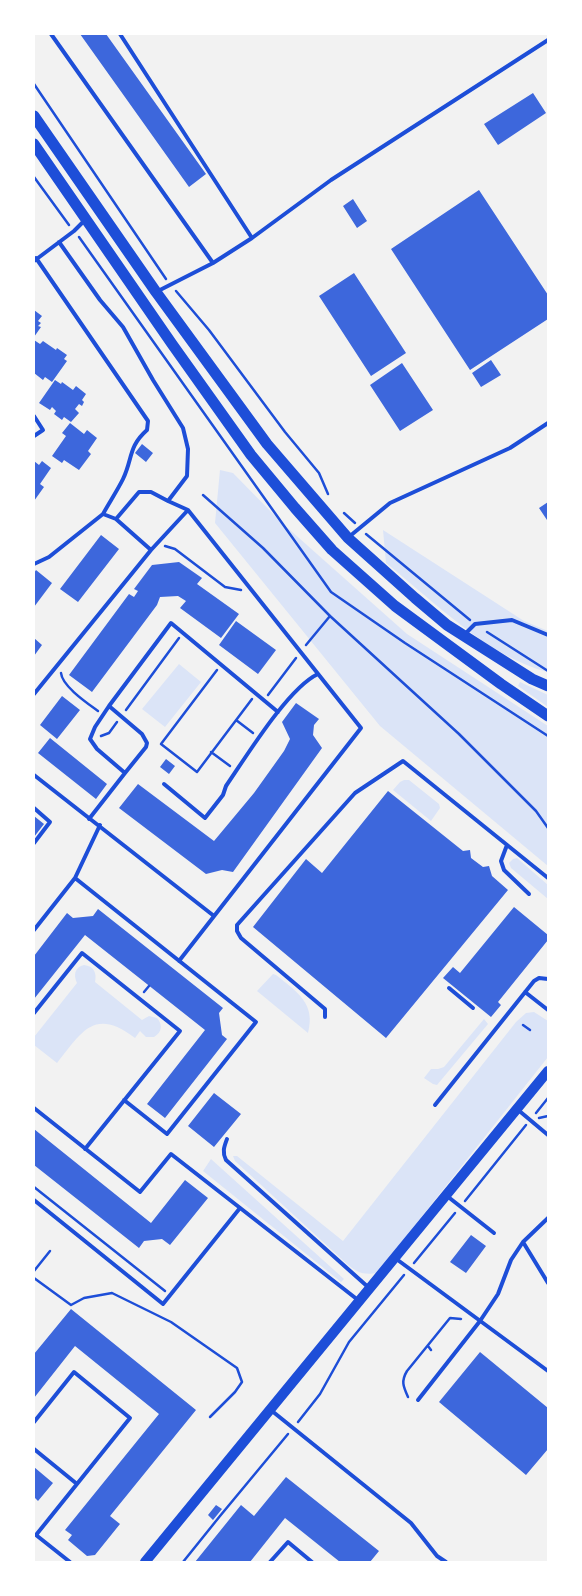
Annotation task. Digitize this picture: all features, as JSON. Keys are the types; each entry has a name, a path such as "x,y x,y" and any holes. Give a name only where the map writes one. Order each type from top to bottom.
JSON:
{"main road":[{"path":"34,116 156,292 267,444 348,538 447,625 532,679 548,686"},
{"path":"34,144 251,455 332,550 395,606 548,716"},
{"path":"144,1562 548,1071"}],"lane":[{"path":"51,34 213,263"},
{"path":"120,34 252,238"},
{"path":"156,292 213,263 252,238 331,180 548,40"},
{"path":"34,564 49,557 102,514 122,481 130,462 136,439 147,430 148,421 35,259 60,242 86,219"},
{"path":"60,242 100,300 123,327 183,428 188,449 187,476 168,502"},
{"path":"34,416 43,430 34,436"},
{"path":"348,538 390,502 510,448 548,423"},
{"path":"116,519 139,492 152,492 168,502 188,510 361,728 179,961"},
{"path":"34,694 150,550 188,510"},
{"path":"102,514 116,519 150,550"},
{"path":"462,636 475,624 512,620 548,635"},
{"path":"125,773 98,749 90,739 91,733 171,623 278,712"},
{"path":"164,784 205,818 223,795 226,786 278,712 309,678 318,674"},
{"path":"89,819 146,747 147,742 142,734 110,706"},
{"path":"325,1017 325,1009 241,938 237,932 237,925 355,793 403,761 548,878"},
{"path":"34,775 214,916"},
{"path":"34,808 50,822 34,843"},
{"path":"34,930 75,878 100,825"},
{"path":"507,845 501,860 504,870 529,894"},
{"path":"75,878 256,1022 166,1134 124,1100"},
{"path":"34,1013 82,953 180,1031 85,1149"},
{"path":"435,1105 525,992 539,978 548,979"},
{"path":"450,988 474,1008"},
{"path":"525,992 548,1010"},
{"path":"34,1108 140,1192 171,1154 360,1301"},
{"path":"517,1109 548,1135"},
{"path":"227,1139 223,1150 226,1160 370,1289"},
{"path":"446,1195 494,1233"},
{"path":"34,1200 163,1304 240,1208"},
{"path":"418,1400 476,1327 498,1294 511,1260 523,1242 548,1218"},
{"path":"523,1242 548,1283"},
{"path":"395,1258 548,1371"},
{"path":"34,1422 74,1372 130,1418 35,1536 70,1562"},
{"path":"270,1410 411,1523 438,1556 446,1562"},
{"path":"34,1449 77,1484"},
{"path":"270,1562 288,1542 312,1562"}],"path":[{"path":"34,84 170,284 209,330 285,432 319,473 330,500"},
{"path":"34,177 331,592 404,643 548,736"},
{"path":"204,496 263,548 330,616 460,734 536,811 548,828"},
{"path":"342,511 475,624 548,671"},
{"path":"157,550 166,546 175,549 225,587 236,590 251,590"},
{"path":"264,700 330,616"},
{"path":"90,739 109,733 182,632"},
{"path":"221,664 161,744 197,772 256,694"},
{"path":"64,666 61,679 103,715"},
{"path":"236,720 259,738"},
{"path":"211,752 236,771"},
{"path":"523,1025 530,1030"},
{"path":"183,1562 320,1394 349,1342 548,1098"},
{"path":"34,1187 170,1295"},
{"path":"34,1271 50,1251"},
{"path":"34,1278 71,1305 84,1298 112,1293 171,1322 237,1368 242,1382 235,1392 210,1417"},
{"path":"408,1397 403,1385 403,1379 407,1371 450,1318 460,1318 476,1327"},
{"path":"428,1346 432,1350"}],"shaded area":[{"path":"220,470 233,473 281,522 407,634 548,726 548,866 380,726 215,523"},
{"path":"383,530 524,621 548,631 548,672 526,665 484,641 386,563"},
{"path":"179,664 201,682 165,727 142,709"},
{"path":"520,682 548,695 548,707 518,686"},
{"path":"404,780 409,780 439,804 440,808 431,821 393,790"},
{"path":"517,858 548,885 548,899 511,868 509,863"},
{"path":"84,965 94,970 95,982 142,1020 149,1016 157,1018 161,1028 154,1037 146,1037 140,1031 135,1038 109,1024 99,1024 90,1027 82,1033 57,1063 34,1045 34,1037 77,983 76,972"},
{"path":"273,974 291,987 303,999 309,1014 308,1033 257,991"},
{"path":"534,1012 548,1021 548,1057 377,1273 361,1273 347,1264 235,1161 233,1156 237,1156 343,1241 516,1022 526,1013"},
{"path":"484,1019 488,1024 437,1085 424,1078 431,1069 444,1067"},
{"path":"211,1159 344,1279 341,1282 203,1171"}],"building":[{"path":"80,34 106,34 206,174 189,187"},
{"path":"533,93 546,113 498,145 484,124"},
{"path":"479,190 548,295 548,319 470,370 391,249"},
{"path":"353,199 367,221 357,228 343,206"},
{"path":"354,273 406,353 371,376 319,296"},
{"path":"34,310 42,316 38,321 41,323 38,326 41,327 34,337"},
{"path":"34,340 40,344 43,341 67,355 64,359 67,361 52,382 45,377 43,380 34,373"},
{"path":"491,360 501,375 481,387 472,373"},
{"path":"402,363 433,410 400,431 370,385"},
{"path":"55,380 61,384 62,382 73,390 76,386 86,394 82,400 84,402 82,406 79,404 75,409 79,413 71,422 64,417 62,420 54,414 56,411 52,407 50,410 39,403"},
{"path":"70,423 84,434 87,430 97,438 88,451 91,454 79,470 64,460 62,463 52,456 66,436 62,433"},
{"path":"142,444 153,453 146,462 135,453"},
{"path":"34,461 39,465 42,461 51,468 40,484 44,487 34,501"},
{"path":"548,502 548,519 547,520 539,508"},
{"path":"101,535 119,549 78,602 60,589"},
{"path":"179,562 202,578 197,584 239,614 221,638 180,608 186,601 178,596 160,597 157,605 92,692 69,675 129,594 134,597 138,591 134,589 152,565"},
{"path":"36,570 52,583 34,607 34,573"},
{"path":"236,621 276,650 258,674 219,645"},
{"path":"34,638 42,645 34,656"},
{"path":"62,696 80,710 57,739 40,725"},
{"path":"296,703 319,719 314,725 313,735 322,748 233,872 222,870 206,874 119,808 138,784 214,841 254,793 284,751 290,739 282,722"},
{"path":"50,738 107,784 96,799 38,753"},
{"path":"166,759 175,766 169,774 160,767"},
{"path":"388,791 463,851 470,850 471,858 483,867 489,866 492,876 508,890 386,1038 253,927 306,859 322,873"},
{"path":"34,816 44,824 34,837"},
{"path":"514,907 548,935 548,940 498,1002 501,1005 491,1017 443,978 453,967 460,973"},
{"path":"98,909 223,1008 219,1013 222,1035 227,1039 165,1118 147,1104 205,1030 85,935 34,999 34,956 67,913 73,918 93,916"},
{"path":"214,1093 241,1114 214,1147 188,1126"},
{"path":"34,1129 151,1223 185,1180 208,1198 170,1245 162,1239 144,1241 139,1248 34,1165"},
{"path":"471,1235 486,1246 466,1273 450,1262"},
{"path":"71,1309 196,1410 110,1516 120,1524 95,1555 87,1556 68,1540 72,1535 65,1530 159,1414 75,1346 34,1398 34,1354"},
{"path":"480,1352 548,1408 548,1449 526,1475 439,1402"},
{"path":"34,1467 53,1483 38,1501 34,1497"},
{"path":"286,1477 379,1551 370,1562 340,1562 285,1518 250,1562 195,1562 241,1505 254,1516"},
{"path":"216,1505 222,1509 213,1520 208,1515"}]}
